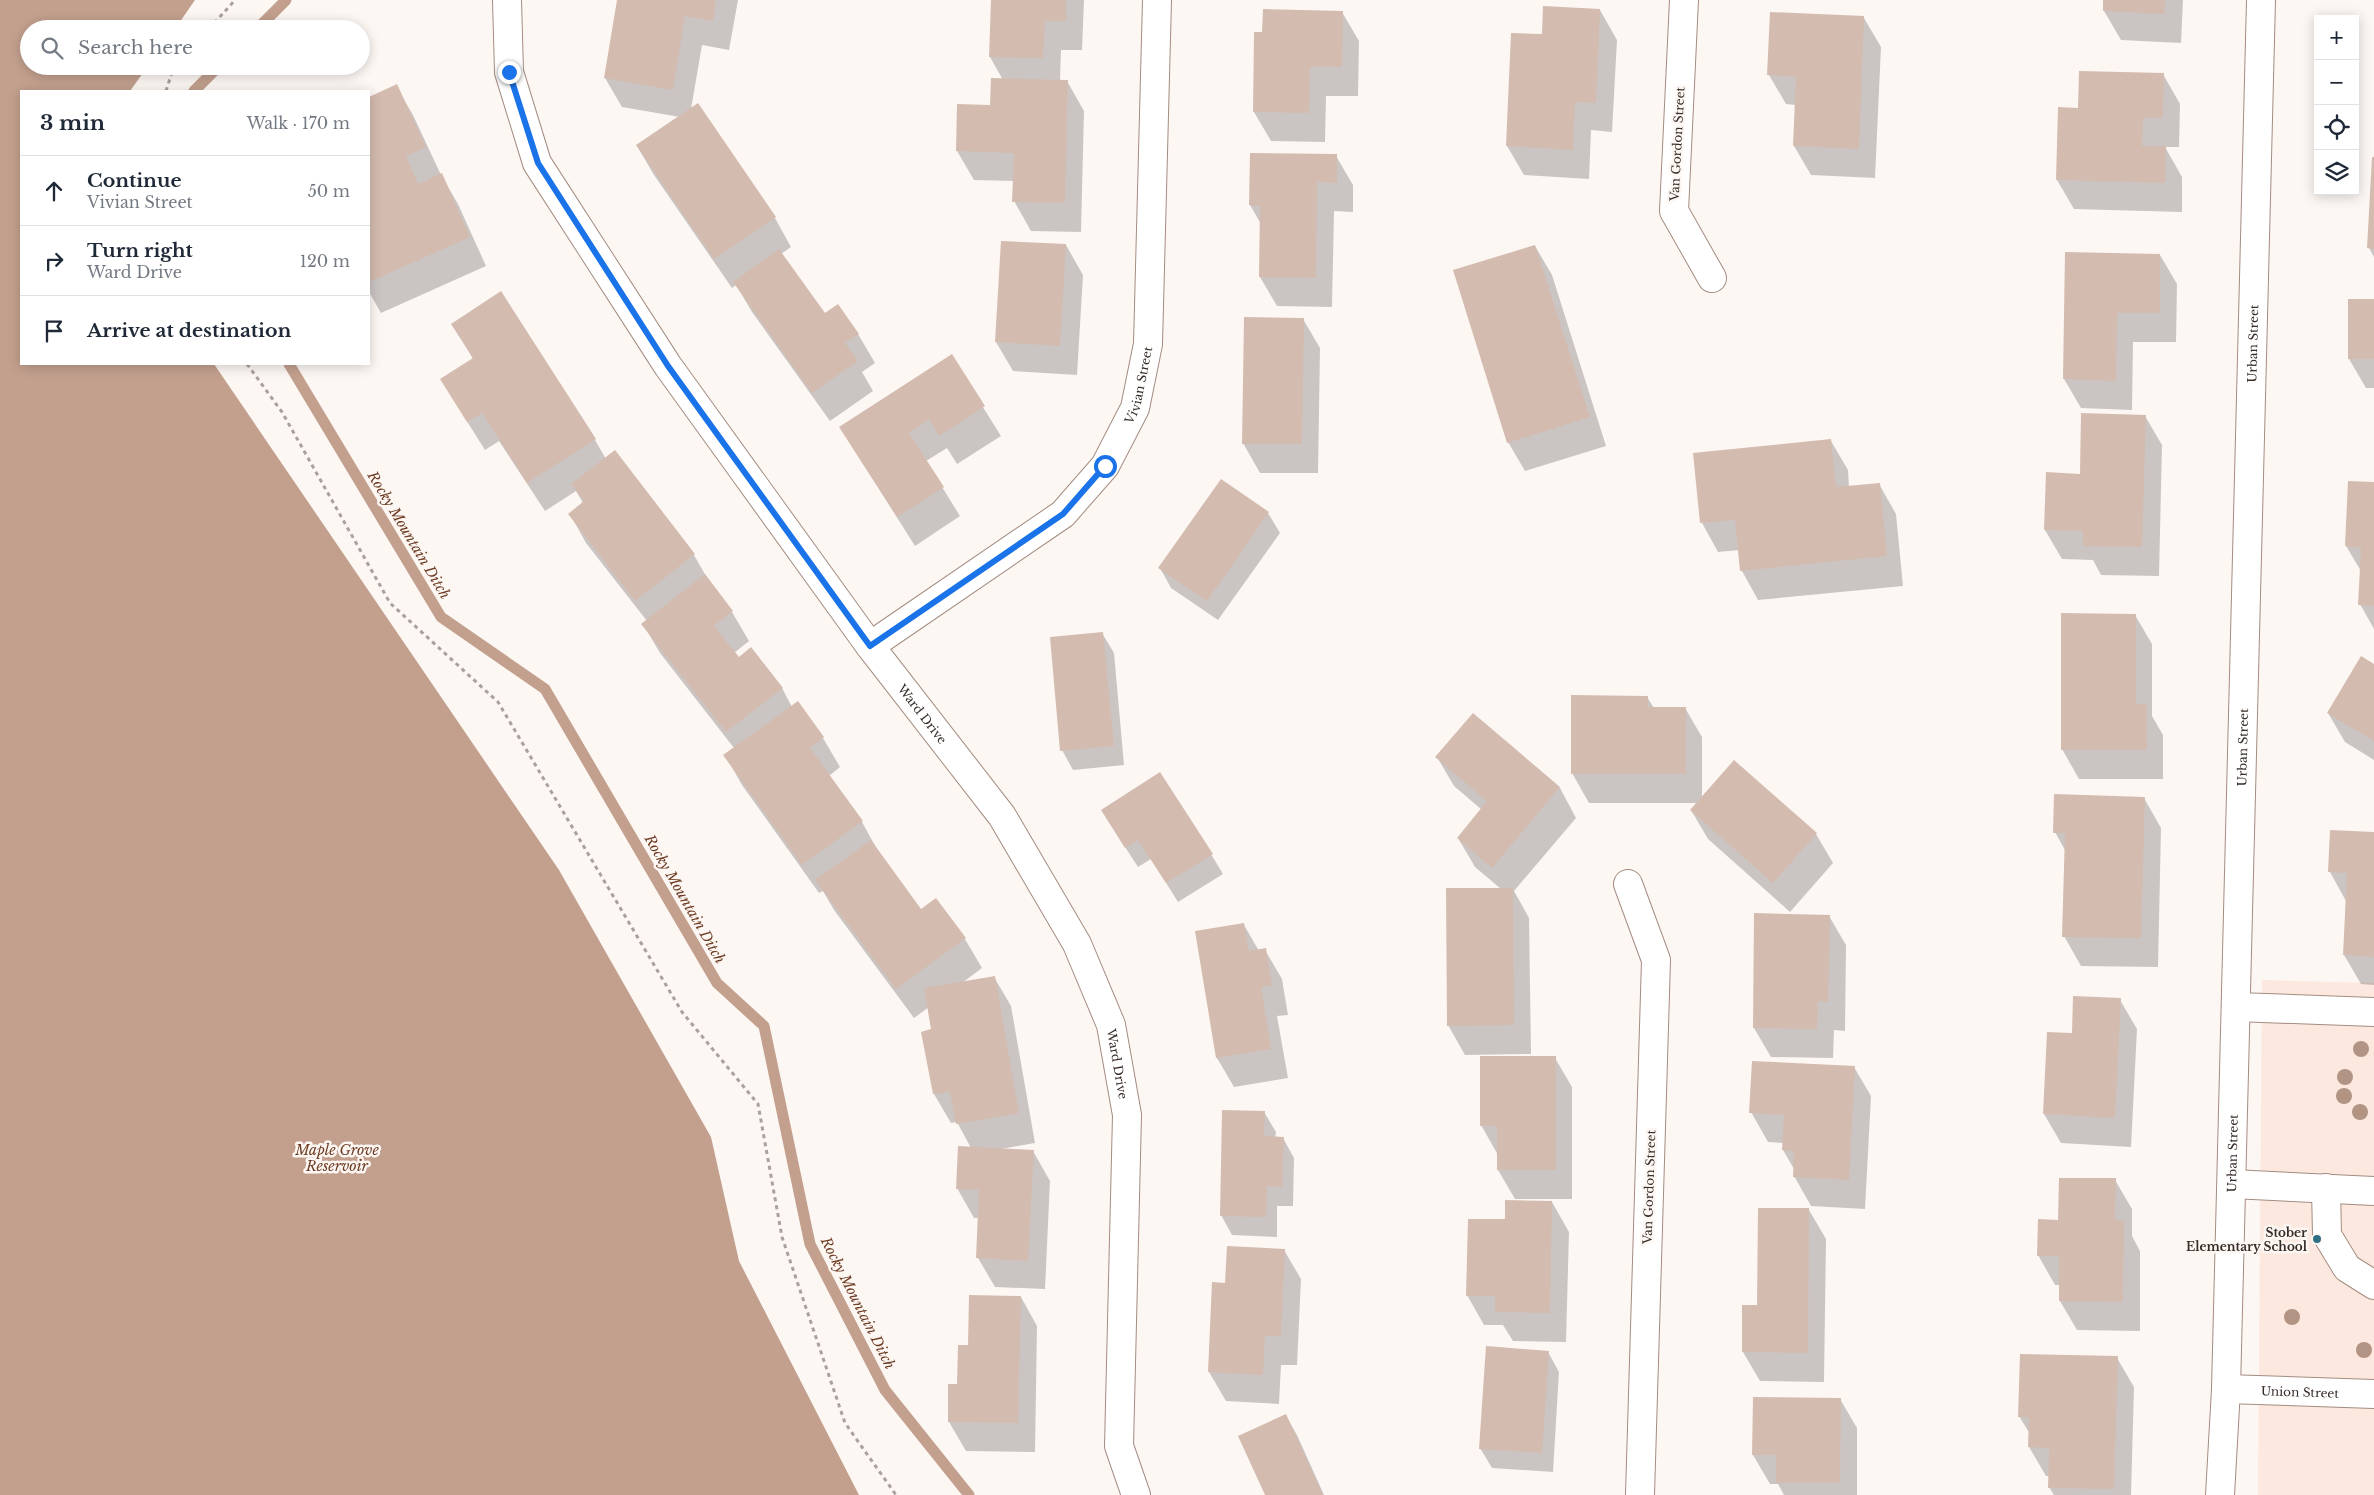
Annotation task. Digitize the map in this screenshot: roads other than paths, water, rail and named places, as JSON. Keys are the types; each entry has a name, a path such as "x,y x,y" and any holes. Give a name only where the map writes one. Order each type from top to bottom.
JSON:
{"street":[{"name":"Ward Drive","path":"507,0 509,72 538,163 668,366 870,646 1002,816 1077,944 1111,1025 1127,1115 1119,1446 1136,1495"},
{"name":"Vivian Street","path":"870,646 1063,514 1105,466 1135,408 1148,344 1156,0"},
{"name":"Van Gordon Street","path":"1684,0 1674,211 1712,278"},
{"name":"Urban Street","path":"2220,1495 2226,1389 2232,1184 2261,0"},
{"name":"Van Gordon Street","path":"1628,884 1656,960 1640,1495"},
{"path":"2236,1007 2374,1012"},
{"path":"2232,1184 2374,1191"},
{"path":"2326,1188 2326,1235 2347,1268 2374,1285"},
{"name":"Union Street","path":"2226,1389 2374,1394"}],"water":[{"name":"Maple Grove Reservoir","path":"0,0 195,0 181,20 20,20 20,75 142,75 131,90 20,90 20,365 215,365 559,870 711,1137 739,1261 859,1495 0,1495"}],"waterway":[{"name":"Rocky Mountain Ditch","path":"266,20 286,0"},
{"name":"Rocky Mountain Ditch","path":"195,90 210,75"},
{"name":"Rocky Mountain Ditch","path":"290,365 441,617 545,689 717,983 764,1026 810,1244 885,1390 969,1495"}],"place":[{"name":"Stober Elementary School","path":"2317,1239"}]}
